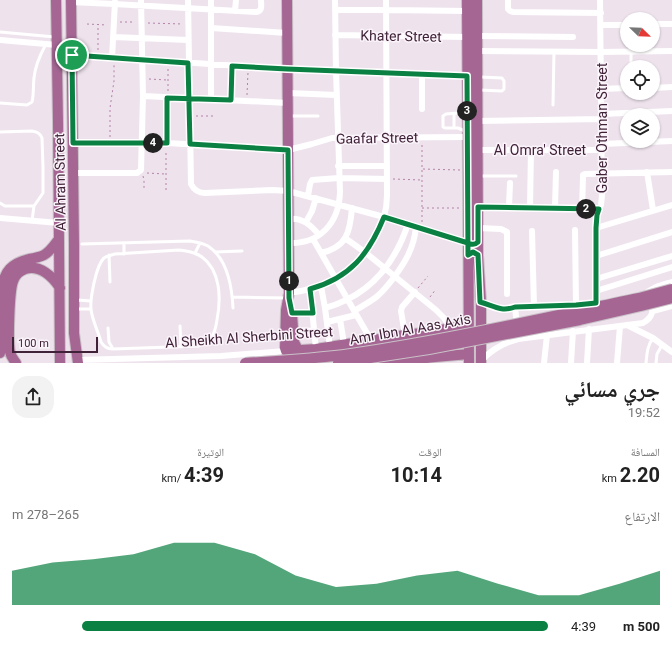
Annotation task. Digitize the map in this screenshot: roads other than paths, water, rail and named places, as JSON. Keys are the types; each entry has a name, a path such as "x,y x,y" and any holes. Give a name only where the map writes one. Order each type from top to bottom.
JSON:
{"main road":[{"name":"Al Ahram Street","path":"56,0 60,363"},
{"path":"287,0 289,296 295,345 298,350"},
{"path":"467,0 467,11 472,37 477,51 467,109 468,170 473,207 478,228 473,242"},
{"path":"390,363 435,357 464,358 473,255 473,207 478,176 477,90 472,76 472,37 477,0"},
{"name":"Al Ahram Street","path":"71,1 74,333 77,362"},
{"path":"0,353 2,289 6,274 15,264 24,260 39,257 46,253 59,239"},
{"path":"473,255 480,302 481,362"},
{"path":"16,363 12,356 9,341 11,289 13,279 21,271 27,268 33,268 47,273 55,280 60,288"},
{"name":"Amr Ibn Al Aas Axis","path":"245,363 301,360 350,354 434,340 639,298 672,289"},
{"path":"286,351 286,317 289,296"},
{"name":"Amr Ibn Al Aas Axis","path":"338,363 429,349 580,320 672,298"},
{"name":"Al Sheikh Al Sherbini Street","path":"286,351 330,347 468,325"},
{"path":"430,332 439,335 443,344 439,354 435,357"}],"street":[{"path":"188,0 191,184 194,189 198,192 205,193 273,190 288,191 473,242"},
{"path":"211,0 211,100"},
{"path":"235,11 236,0"},
{"path":"71,1 141,3 211,10 259,12 261,8 261,0"},
{"path":"289,243 303,242 313,239 319,235 333,221 339,204 340,192 337,137 335,0"},
{"path":"289,296 321,286 336,279 349,270 366,253 384,217 387,203 386,0"},
{"path":"508,0 508,9 513,12 601,13"},
{"name":"Gaber Othman Street","path":"596,303 596,228 597,215 602,200 600,0"},
{"path":"113,58 113,23 115,2"},
{"path":"73,173 140,172 143,96 141,3"},
{"path":"335,10 467,11"},
{"path":"660,24 672,24"},
{"path":"601,25 620,25"},
{"path":"211,28 287,33"},
{"name":"Khater Street","path":"335,35 573,37"},
{"path":"113,37 188,40"},
{"path":"0,40 46,44 57,41"},
{"path":"477,51 620,52"},
{"path":"660,51 672,51"},
{"path":"72,55 248,67 472,76"},
{"path":"422,74 422,109"},
{"path":"660,88 672,87"},
{"path":"601,89 620,88"},
{"path":"143,96 247,101 336,95"},
{"path":"477,121 602,116 672,111"},
{"name":"Gaafar Street","path":"73,143 142,142 288,150 337,137 422,137 467,135"},
{"name":"Al Omra' Street","path":"477,150 531,150 602,147 672,141"},
{"path":"530,208 531,150"},
{"path":"338,166 387,166"},
{"path":"555,208 556,172"},
{"path":"647,172 653,210"},
{"path":"582,209 583,175 587,173 672,172"},
{"path":"308,196 312,180 339,178 387,179"},
{"path":"509,207 510,183"},
{"path":"306,222 312,211 316,198"},
{"path":"596,228 672,205"},
{"path":"473,207 599,209"},
{"path":"321,253 338,246 345,238 349,229 352,208"},
{"path":"0,218 59,223"},
{"path":"288,218 300,219 306,222 319,235"},
{"path":"325,308 348,300 365,290 376,280 386,269 396,253 408,224"},
{"path":"327,322 355,313 376,297 406,261 419,228"},
{"path":"478,228 501,229 505,230 506,232 507,294"},
{"path":"575,230 576,305"},
{"path":"532,231 534,307"},
{"path":"596,256 672,232"},
{"path":"345,238 415,292 440,314 451,328"},
{"path":"313,239 371,340"},
{"path":"596,279 672,256"},
{"path":"596,291 672,267"},
{"path":"643,296 650,289 672,282"},
{"path":"321,286 330,347"},
{"path":"310,289 316,349"},
{"path":"405,335 401,311 402,307 415,292"},
{"path":"480,302 498,308 509,309 515,307 596,303 639,295 643,296 652,303 653,311 648,326"},
{"path":"653,311 672,306"},
{"path":"515,307 518,339"},
{"path":"292,313 313,313"},
{"path":"340,319 344,344"},
{"path":"481,362 494,349 518,339 588,329 643,323 648,326 653,338"},
{"path":"623,325 653,338 672,352"},
{"path":"617,363 623,325"},
{"path":"587,363 588,329"},
{"path":"293,330 314,331"},
{"path":"571,363 572,332"},
{"path":"544,363 547,335"},
{"name":"Al Sheikh Al Sherbini Street","path":"77,362 221,356 286,351"}],"lane":[{"path":"0,32 57,41"},
{"path":"0,103 27,105 32,102 36,67 46,44"},
{"path":"553,105 554,51"},
{"path":"631,52 631,60"},
{"path":"472,76 501,77 504,81 504,89 502,91 477,90"},
{"path":"467,109 443,116 444,128 462,129 467,135"},
{"path":"454,114 454,128"},
{"path":"288,116 318,116"},
{"path":"0,132 32,131 41,134 43,188 41,197 34,206 32,221"},
{"path":"478,176 516,176"},
{"path":"0,203 5,206 34,206"},
{"path":"168,241 169,251"},
{"path":"82,244 190,241 208,246 222,261 227,271 233,308"},
{"path":"124,243 124,254"},
{"path":"195,253 200,243"},
{"path":"169,251 188,251 195,253 202,257 213,270 219,288 220,300 217,324 213,335 209,340 205,344 199,346 106,348 103,345 91,309 91,301 98,268 104,258 109,255 169,251"},
{"path":"215,252 242,251"},
{"path":"109,255 110,282"},
{"path":"232,297 289,296"},
{"path":"74,304 91,301"},
{"path":"74,304 91,309"},
{"path":"180,326 181,346"},
{"path":"108,328 109,342 113,349"},
{"path":"646,363 647,349 653,338"},
{"path":"656,363 657,354 662,345"}]}
